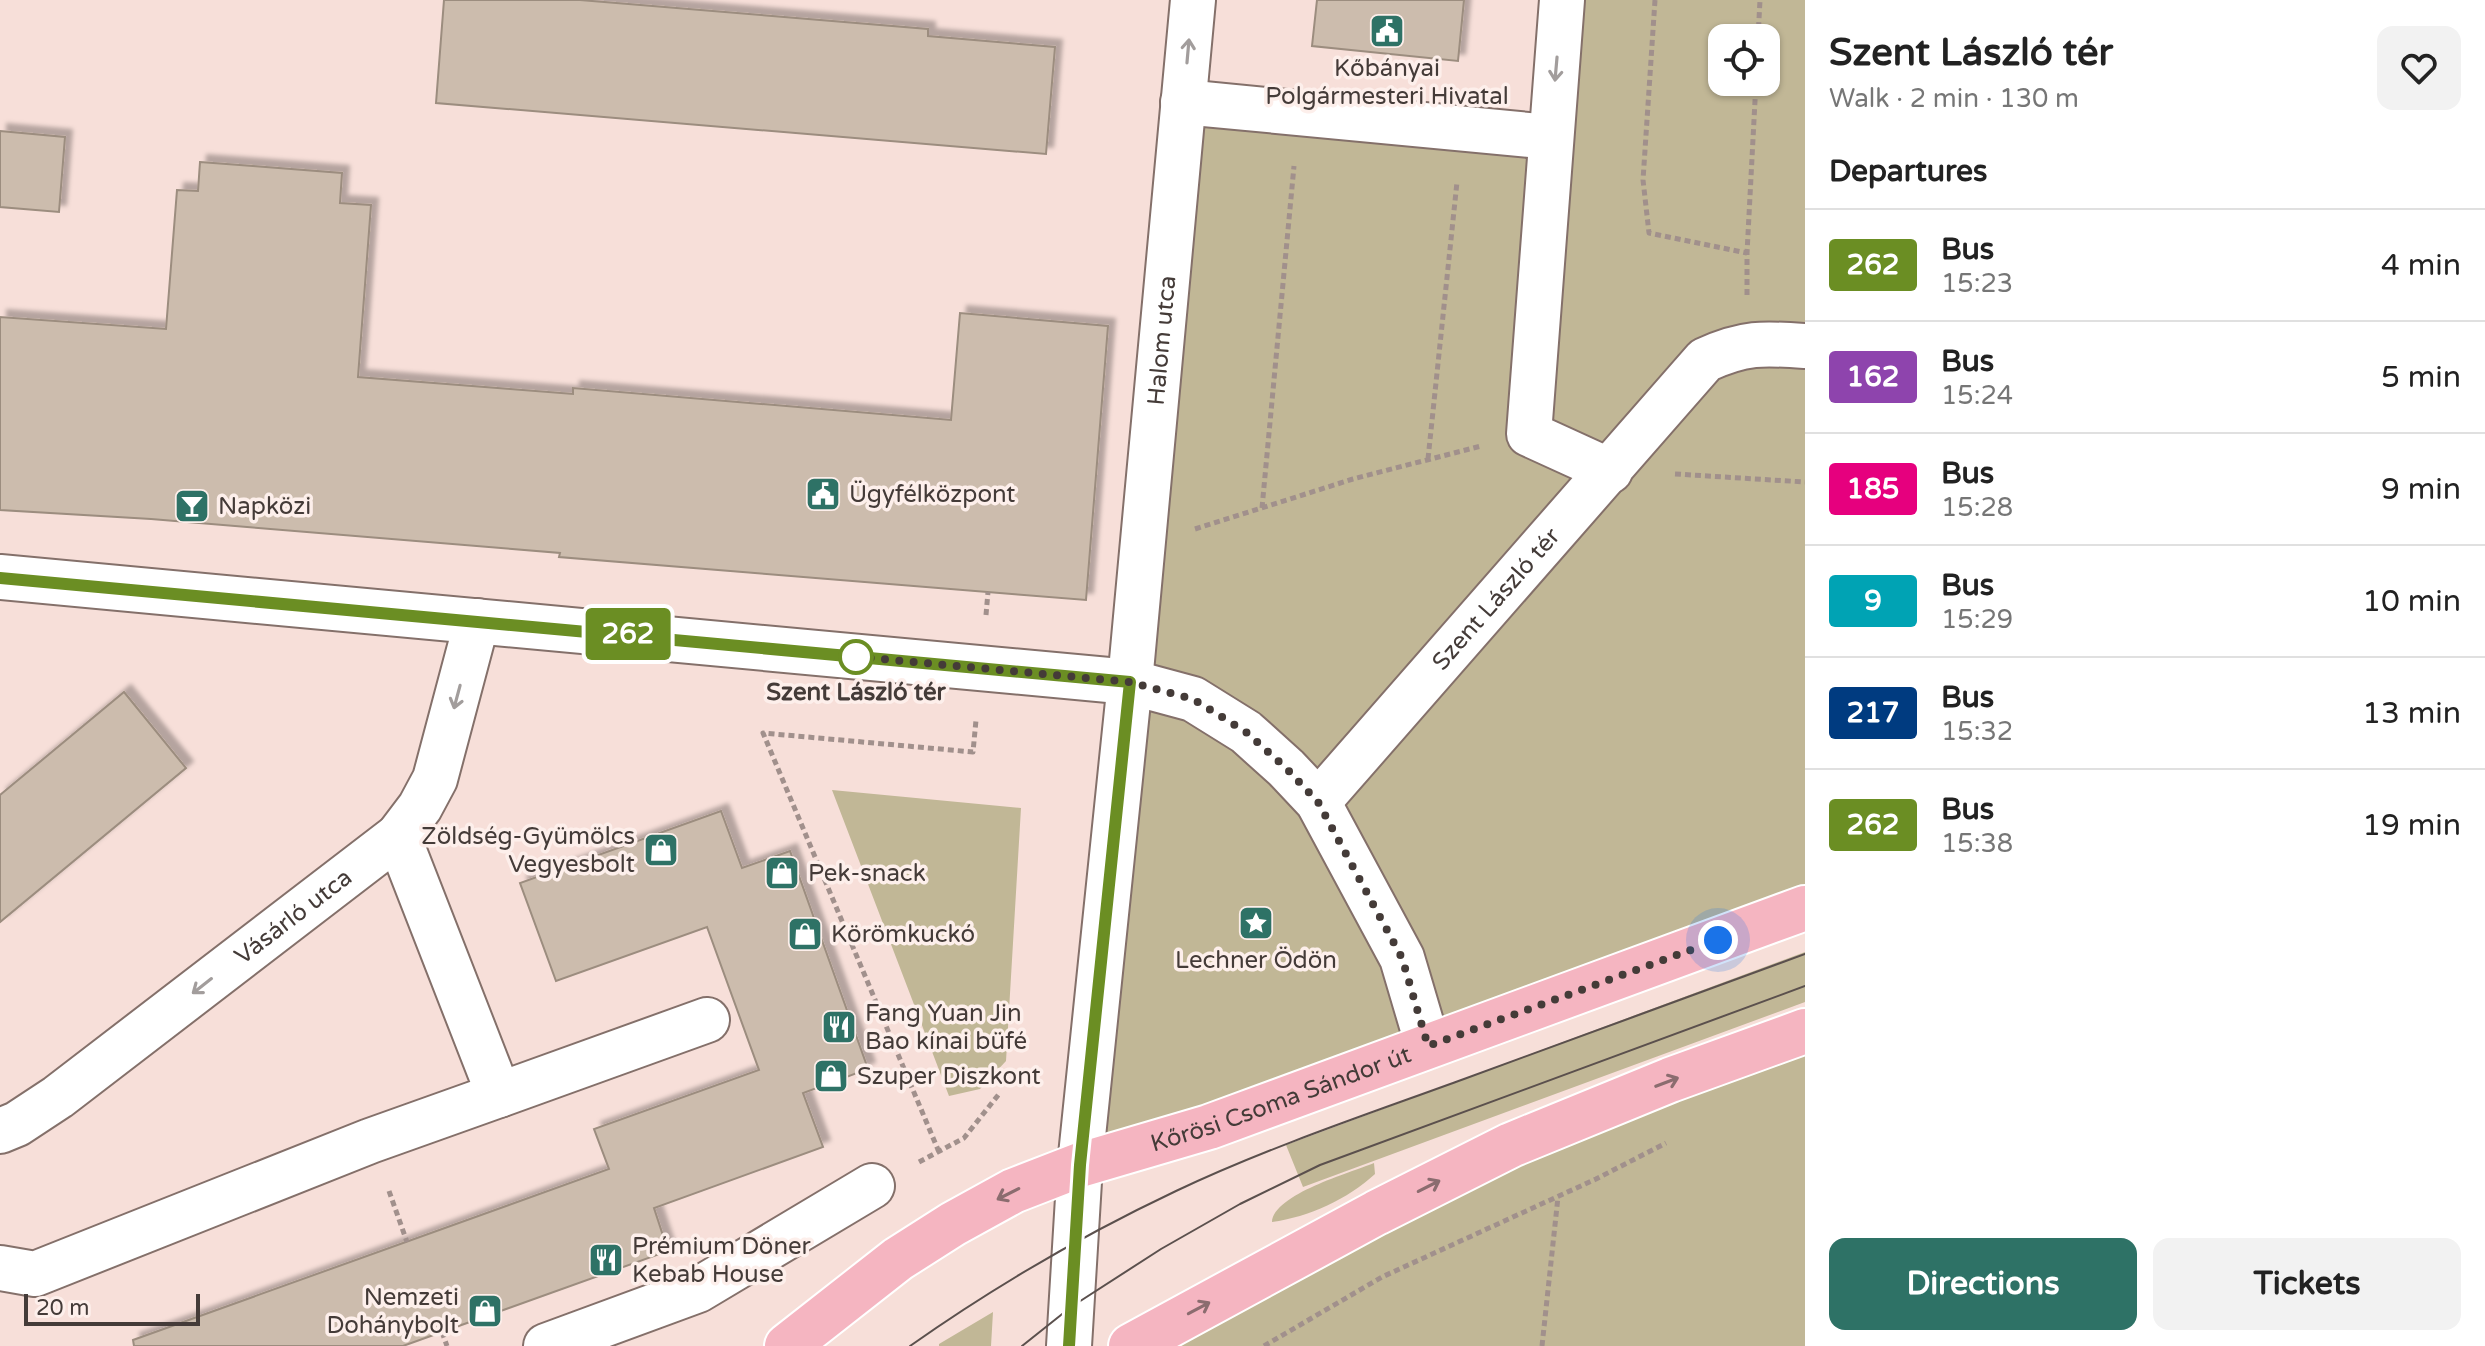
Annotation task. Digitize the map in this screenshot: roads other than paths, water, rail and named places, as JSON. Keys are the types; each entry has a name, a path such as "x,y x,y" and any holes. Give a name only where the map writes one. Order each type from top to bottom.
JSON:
{"main road":[{"name":"Kőrösi Csoma Sándor út","path":"787,1346 898,1259 1013,1191 1080,1165 1209,1127 1805,908"},
{"path":"1131,1346 1376,1213 1511,1145 1670,1080 1805,1031"}],"street":[{"name":"Halom utca","path":"1069,1346 1080,1165 1130,682 1193,0"},
{"path":"1562,0 1529,434 1610,471"},
{"path":"1183,102 1550,137"},
{"name":"Szent László tér","path":"1318,802 1705,360 1729,349 1756,343 1805,346"},
{"path":"0,577 1130,682 1193,699 1246,732 1318,802 1402,958 1428,1046"},
{"name":"Vásárló utca","path":"0,1131 17,1124 58,1097 398,836 420,807 435,779 477,621"},
{"path":"398,836 499,1095"},
{"path":"0,1268 35,1274 370,1141 707,1020"},
{"path":"546,1346 698,1290 872,1186"}],"tram line":[{"path":"910,1346 1040,1262 1211,1175 1319,1132 1805,954"},
{"path":"1022,1346 1071,1307 1161,1249 1240,1204 1320,1165 1805,986"}],"place":[{"name":"Kőbányai Polgármesteri Hivatal","path":"1387,31"},
{"name":"Ügyfélközpont","path":"823,494"},
{"name":"Napközi","path":"192,506"},
{"name":"Szent László tér","path":"856,657"},
{"name":"Zöldség-Gyümölcs Vegyesbolt","path":"661,850"},
{"name":"Pek-snack","path":"782,873"},
{"name":"Lechner Ödön","path":"1256,923"},
{"name":"Körömkuckó","path":"805,934"},
{"name":"Fang Yuan Jin Bao kínai büfé","path":"839,1027"},
{"name":"Szuper Diszkont","path":"831,1076"},
{"name":"Prémium Döner Kebab House","path":"606,1260"},
{"name":"Nemzeti Dohánybolt","path":"485,1311"}]}
